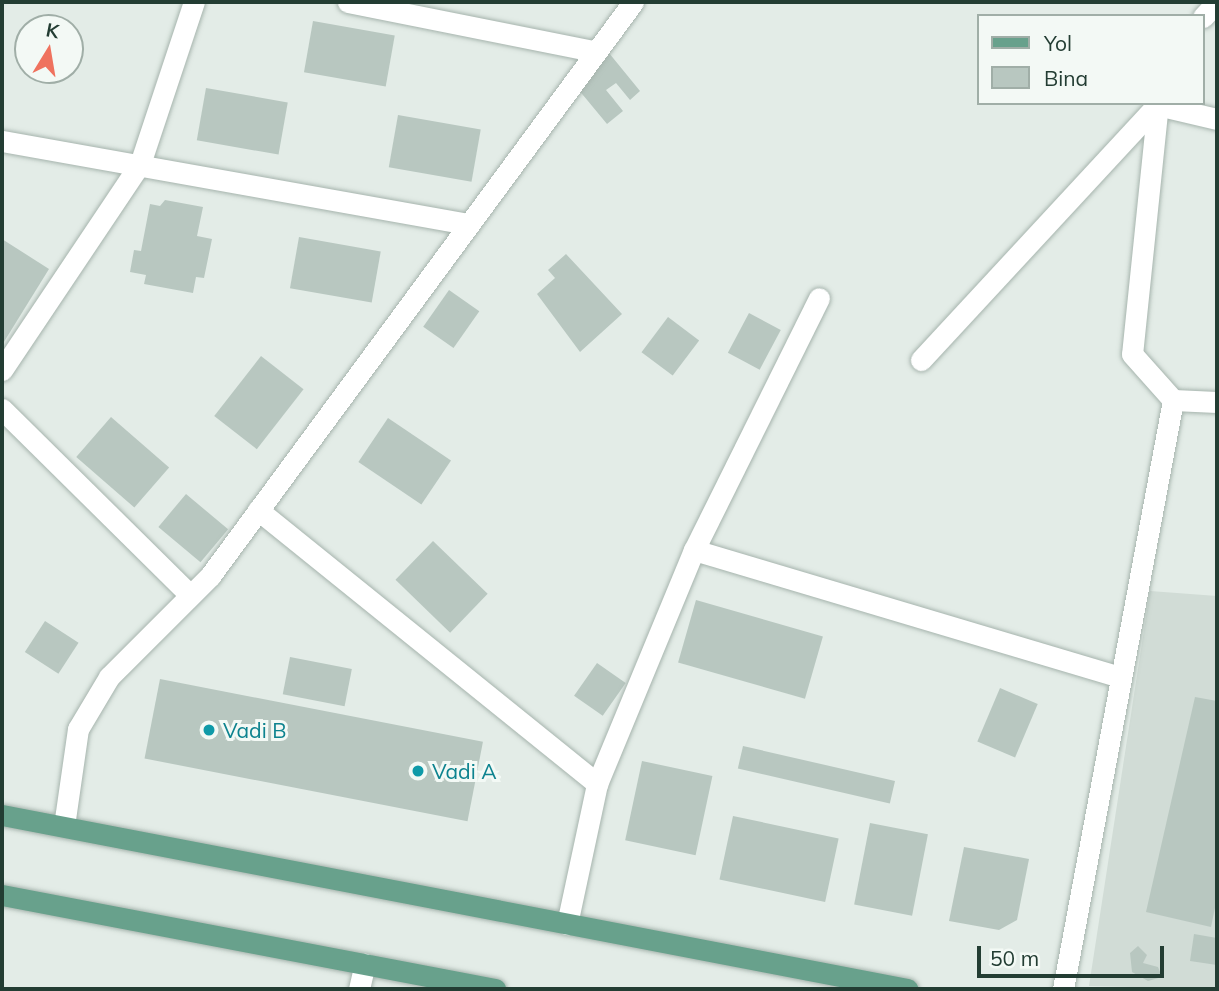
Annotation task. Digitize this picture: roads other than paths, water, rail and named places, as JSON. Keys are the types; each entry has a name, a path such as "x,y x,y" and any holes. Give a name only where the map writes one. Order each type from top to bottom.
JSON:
{"main road":[{"path":"2,815 907,989"},
{"path":"2,895 495,989"}],"street":[{"path":"2,370 140,164 194,2"},
{"path":"348,2 594,51"},
{"path":"64,826 78,729 109,677 190,595 258,510 594,51 633,2"},
{"path":"1205,15 1217,2"},
{"path":"921,360 1157,105"},
{"path":"1158,105 1132,354 1173,400 1217,402"},
{"path":"1162,105 1217,120"},
{"path":"2,141 467,224"},
{"path":"567,924 597,784 694,550 819,298"},
{"path":"1063,989 1118,676 1173,400"},
{"path":"2,409 190,595"},
{"path":"258,510 597,784"},
{"path":"694,550 1118,676"},
{"path":"359,989 365,964"}],"place":[{"name":"Vadi B","path":"209,730"},
{"name":"Vadi A","path":"418,771"}]}
